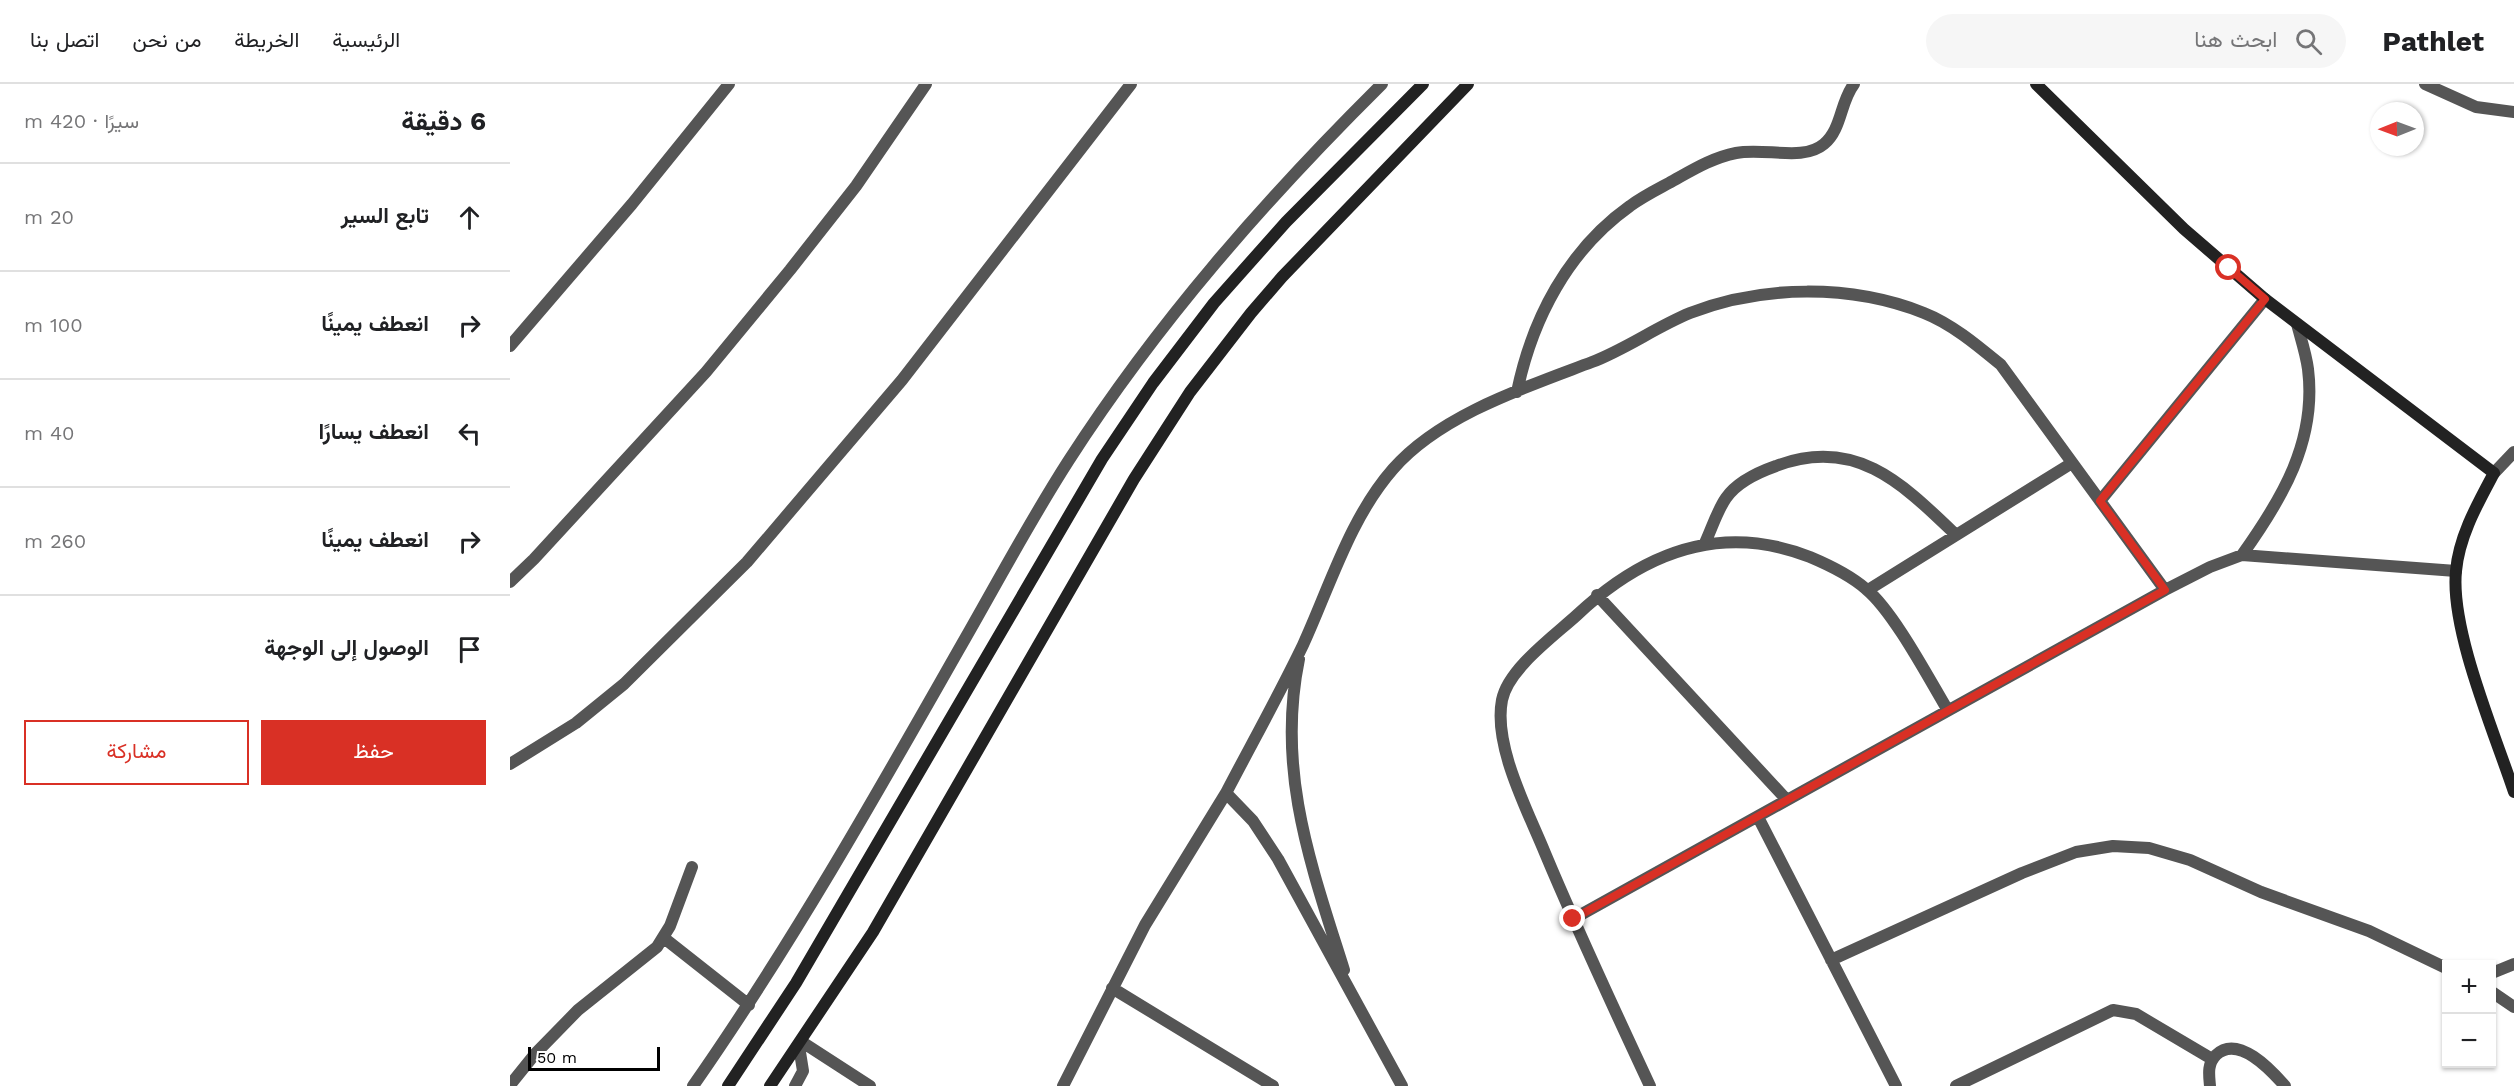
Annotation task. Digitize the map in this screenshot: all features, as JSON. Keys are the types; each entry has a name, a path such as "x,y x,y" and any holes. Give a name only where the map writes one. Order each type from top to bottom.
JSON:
{"street":[{"path":"510,346 632,204 729,84"},
{"path":"510,582 534,559 706,372 856,186 926,84"},
{"path":"510,764 576,723 624,684 747,562 902,380 1131,84"},
{"path":"693,1086 749,1005 870,805 1031,520 1105,405 1169,319 1225,250 1314,151 1382,84"},
{"path":"728,1086 796,983 1101,459 1153,382 1249,262 1423,84"},
{"path":"1517,392 1527,348 1547,303 1575,259 1610,221 1630,205 1722,156 1755,150 1798,154 1817,149 1835,130 1844,100 1854,84"},
{"path":"2036,84 2184,229 2265,299 2494,473"},
{"path":"2425,84 2476,107 2514,112"},
{"path":"770,1086 873,932 1134,479 1190,392 1282,277 1467,85"},
{"path":"1063,1086 1145,925 1226,793 1302,646 1367,506 1393,469 1424,440 1466,416 1517,392 1597,360 1689,314 1728,300 1767,292 1810,291 1881,299 1926,314 1976,345 2001,366 2165,590"},
{"path":"2100,501 2265,299"},
{"path":"2242,555 2279,501 2305,440 2308,369 2297,324"},
{"path":"2514,452 2494,473 2470,518 2456,571 2457,600 2467,648 2514,792"},
{"path":"1705,543 1727,497 1743,483 1761,472 1792,460 1819,455 1846,459 1882,472 1907,488 1955,534"},
{"path":"1868,590 2072,463"},
{"path":"1650,1086 1573,919 1514,779 1502,733 1502,700 1515,673 1597,596 1632,572 1673,553 1705,543 1741,540 1790,549 1830,565 1868,590 1893,621 1947,709"},
{"path":"1573,919 1947,709 2165,590 2227,559 2242,555 2456,571"},
{"path":"1597,596 1786,799"},
{"path":"1302,646 1293,701 1294,786 1304,843 1351,991"},
{"path":"1226,793 1253,821 1278,859 1402,1086"},
{"path":"1758,817 1896,1086"},
{"path":"1831,960 2022,873 2076,852 2114,846 2148,848 2190,860 2261,892 2369,931 2442,966"},
{"path":"510,1085 535,1054 578,1010 614,979 648,955 664,938 692,867"},
{"path":"664,938 749,1005"},
{"path":"2496,971 2514,964"},
{"path":"1112,988 1273,1086"},
{"path":"2496,995 2514,1007"},
{"path":"1956,1086 2113,1010 2136,1014 2212,1059"},
{"path":"795,1086 803,1071 800,1044"},
{"path":"800,1044 870,1086"},
{"path":"2210,1086 2209,1067 2212,1059 2227,1049 2244,1051 2272,1071 2285,1086"}],"route":[{"path":"1573,919 1947,709 2165,590 2100,501 2265,299 2229,268"}]}
